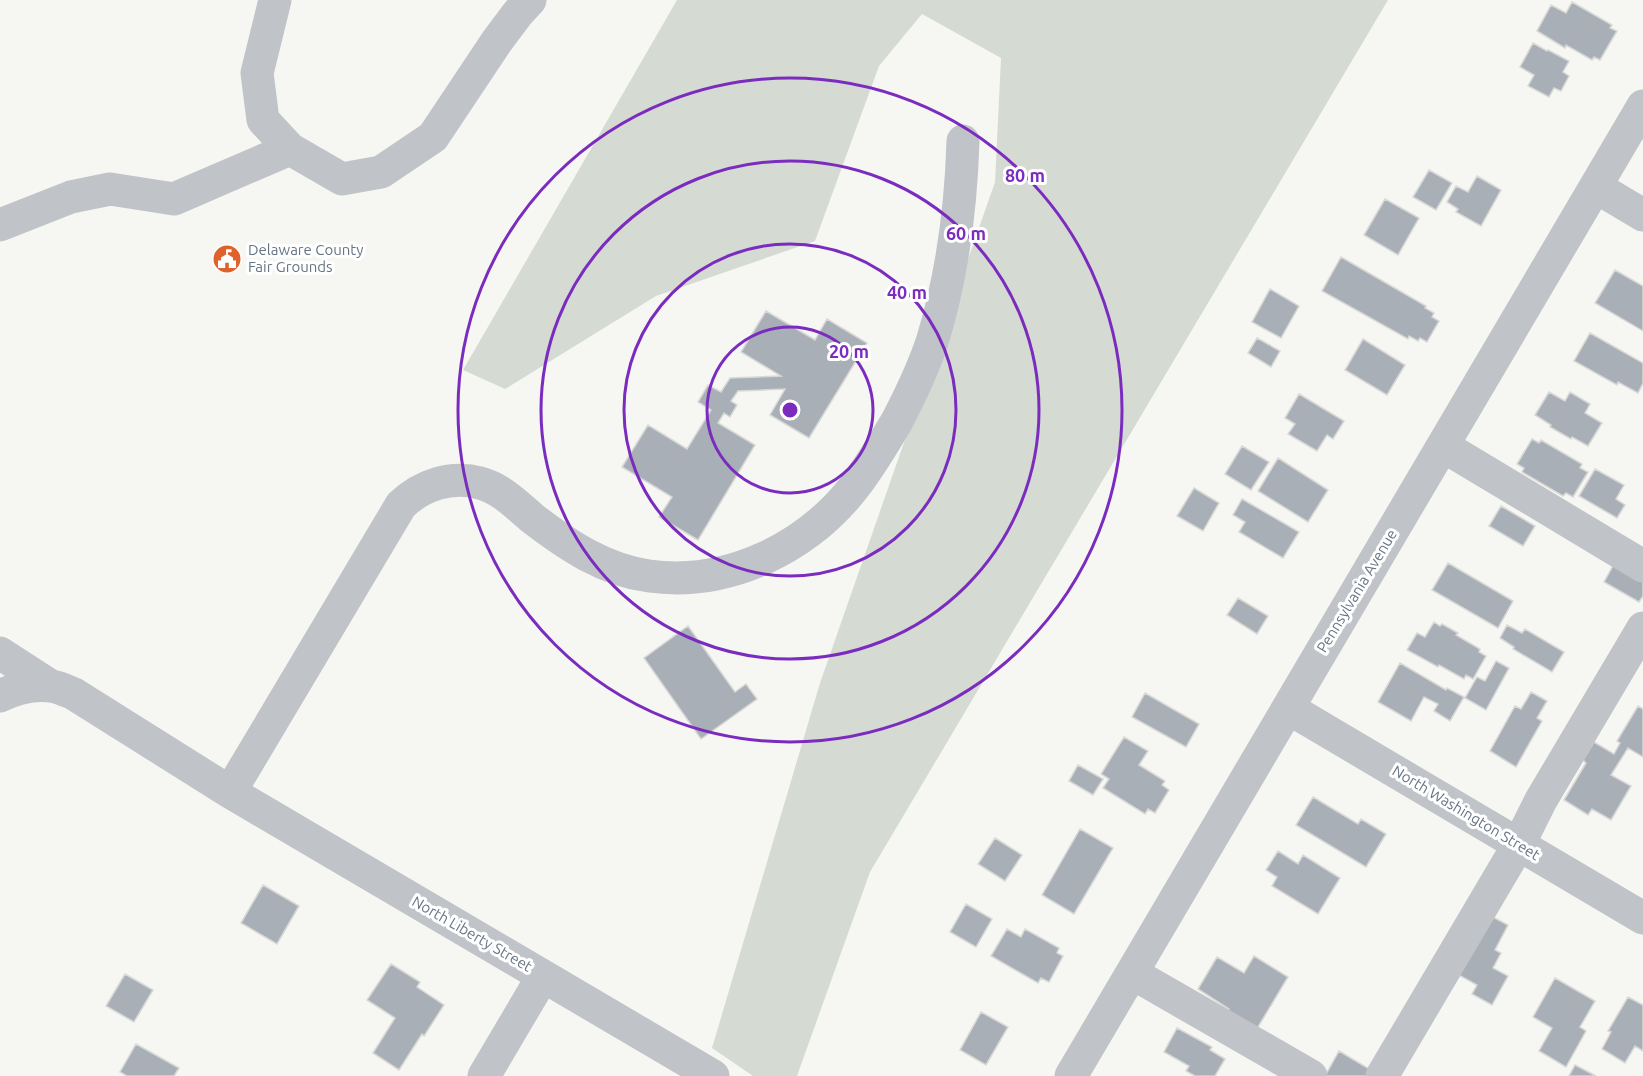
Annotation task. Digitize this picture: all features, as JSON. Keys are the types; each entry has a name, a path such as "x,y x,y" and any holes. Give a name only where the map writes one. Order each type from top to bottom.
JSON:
{"street":[{"path":"275,0 257,73 263,120 290,149 342,179 381,172 433,137 497,42 530,0"},
{"name":"Pennsylvania Avenue","path":"1071,1076 1643,106"},
{"path":"230,792 401,505 436,482 460,479 482,483 501,493 579,552 614,567 648,576 687,579 718,574 760,561 801,538 823,520 854,487 882,447 911,395 931,343 948,283 962,187 963,141"},
{"path":"0,225 71,198 110,189 174,199 290,149"},
{"path":"1596,187 1643,215"},
{"path":"1443,446 1643,566"},
{"path":"1382,1076 1643,628"},
{"path":"0,653 51,686"},
{"path":"0,696 11,690 27,686 51,686"},
{"name":"North Liberty Street","path":"51,686 74,694 230,792 713,1076"},
{"name":"North Washington Street","path":"1288,708 1643,918"},
{"path":"1132,973 1311,1076"},
{"path":"484,1076 543,976"}],"shaded area":[{"path":"677,0 1388,0 870,872 797,1076 753,1076 712,1048 820,683 995,182 1001,58 922,14 879,66 815,241 656,296 505,389 463,370"}],"building":[{"path":"1572,2 1612,25 1610,28 1617,31 1600,60 1594,57 1592,60 1566,45 1565,48 1537,31 1551,5 1566,13"},
{"path":"1533,43 1569,61 1563,72 1569,76 1561,91 1554,88 1549,97 1528,86 1534,75 1520,67"},
{"path":"1429,170 1452,183 1436,210 1413,197"},
{"path":"1477,176 1501,190 1481,226 1456,212 1458,209 1447,202 1456,186 1468,192"},
{"path":"1385,199 1419,218 1398,255 1364,235"},
{"path":"1341,257 1426,306 1425,308 1434,313 1432,317 1439,321 1427,342 1420,338 1418,341 1409,336 1408,339 1322,291"},
{"path":"1615,270 1643,286 1643,331 1595,303"},
{"path":"1270,289 1299,306 1281,338 1252,322"},
{"path":"766,311 815,340 827,319 867,343 809,438 770,415 785,389 738,391 731,401 737,405 730,417 724,413 718,423 755,445 698,540 659,517 672,497 622,467 648,425 687,449 711,410 698,402 708,385 721,392 730,378 781,376 741,352"},
{"path":"1590,333 1643,363 1643,383 1638,393 1618,382 1617,385 1574,361"},
{"path":"1257,338 1280,351 1271,367 1248,353"},
{"path":"1363,339 1405,365 1387,395 1345,370"},
{"path":"1549,392 1565,401 1570,392 1590,404 1585,413 1602,423 1588,446 1550,427 1551,425 1535,415"},
{"path":"1299,394 1344,421 1333,439 1327,435 1317,451 1288,434 1295,424 1285,418"},
{"path":"1532,439 1539,443 1541,440 1582,464 1580,468 1588,472 1573,497 1566,493 1563,496 1522,472 1524,468 1517,464"},
{"path":"1242,446 1269,462 1251,490 1225,474"},
{"path":"1278,458 1328,490 1308,522 1258,491"},
{"path":"1595,469 1624,485 1616,499 1625,505 1617,518 1579,496"},
{"path":"1194,488 1219,503 1203,531 1177,516"},
{"path":"1242,499 1299,532 1283,558 1239,532 1245,522 1233,515"},
{"path":"1501,506 1535,526 1523,546 1489,526"},
{"path":"1448,563 1513,601 1498,628 1432,590"},
{"path":"1614,564 1643,581 1643,596 1639,602 1604,582"},
{"path":"1238,598 1268,616 1257,634 1227,615"},
{"path":"1434,622 1458,633 1456,635 1480,649 1479,652 1486,656 1473,679 1466,675 1464,679 1407,650 1417,633 1425,637"},
{"path":"1507,625 1522,633 1525,629 1564,652 1552,672 1513,649 1514,647 1500,638"},
{"path":"688,626 735,692 746,684 757,699 701,739 644,658"},
{"path":"1496,661 1509,668 1486,710 1465,698 1477,677 1485,681"},
{"path":"1400,663 1446,690 1447,688 1464,697 1450,721 1434,711 1438,704 1424,697 1411,721 1378,702"},
{"path":"1531,692 1547,701 1537,718 1542,721 1516,767 1490,751 1515,706 1521,709"},
{"path":"1145,693 1199,724 1186,747 1132,717"},
{"path":"1638,706 1643,709 1643,757 1628,748 1611,775 1631,786 1611,820 1592,809 1588,815 1564,800 1586,763 1583,760 1594,742 1614,754 1620,743 1617,741"},
{"path":"1124,737 1148,751 1139,765 1165,781 1162,785 1169,790 1155,813 1148,809 1145,814 1103,788 1109,779 1101,774"},
{"path":"1078,765 1103,779 1093,795 1069,781"},
{"path":"1313,797 1358,824 1361,819 1386,834 1366,867 1296,825"},
{"path":"1080,829 1113,848 1074,914 1042,895"},
{"path":"995,838 1022,855 1005,881 978,864"},
{"path":"1278,851 1298,864 1303,855 1340,878 1318,914 1272,886 1277,877 1266,870"},
{"path":"263,885 299,906 277,944 241,923"},
{"path":"966,904 992,919 976,947 950,932"},
{"path":"1489,915 1508,925 1495,950 1501,953 1493,968 1508,976 1492,1005 1472,994 1477,985 1457,974"},
{"path":"1007,929 1021,937 1025,929 1059,948 1057,953 1063,956 1049,982 1041,978 1038,983 991,956"},
{"path":"1254,956 1288,977 1255,1032 1226,1014 1229,1009 1198,989 1217,957 1244,973"},
{"path":"391,964 420,982 417,987 444,1005 399,1070 373,1053 395,1018 367,1000"},
{"path":"125,974 153,990 134,1022 106,1006"},
{"path":"1555,978 1595,1001 1580,1027 1586,1031 1566,1067 1539,1051 1552,1028 1533,1017"},
{"path":"1628,997 1643,1005 1643,1051 1635,1046 1625,1063 1602,1049 1611,1032 1608,1031"},
{"path":"981,1012 1008,1027 986,1065 960,1050"},
{"path":"1177,1028 1212,1047 1210,1050 1225,1059 1215,1076 1195,1076 1186,1071 1189,1066 1164,1052"},
{"path":"136,1044 179,1068 174,1076 127,1076 120,1072"},
{"path":"1339,1051 1371,1070 1367,1076 1325,1076"},
{"path":"1575,1065 1596,1076 1569,1076"}],"place":[{"name":"Delaware County Fair Grounds","path":"227,259"}]}
